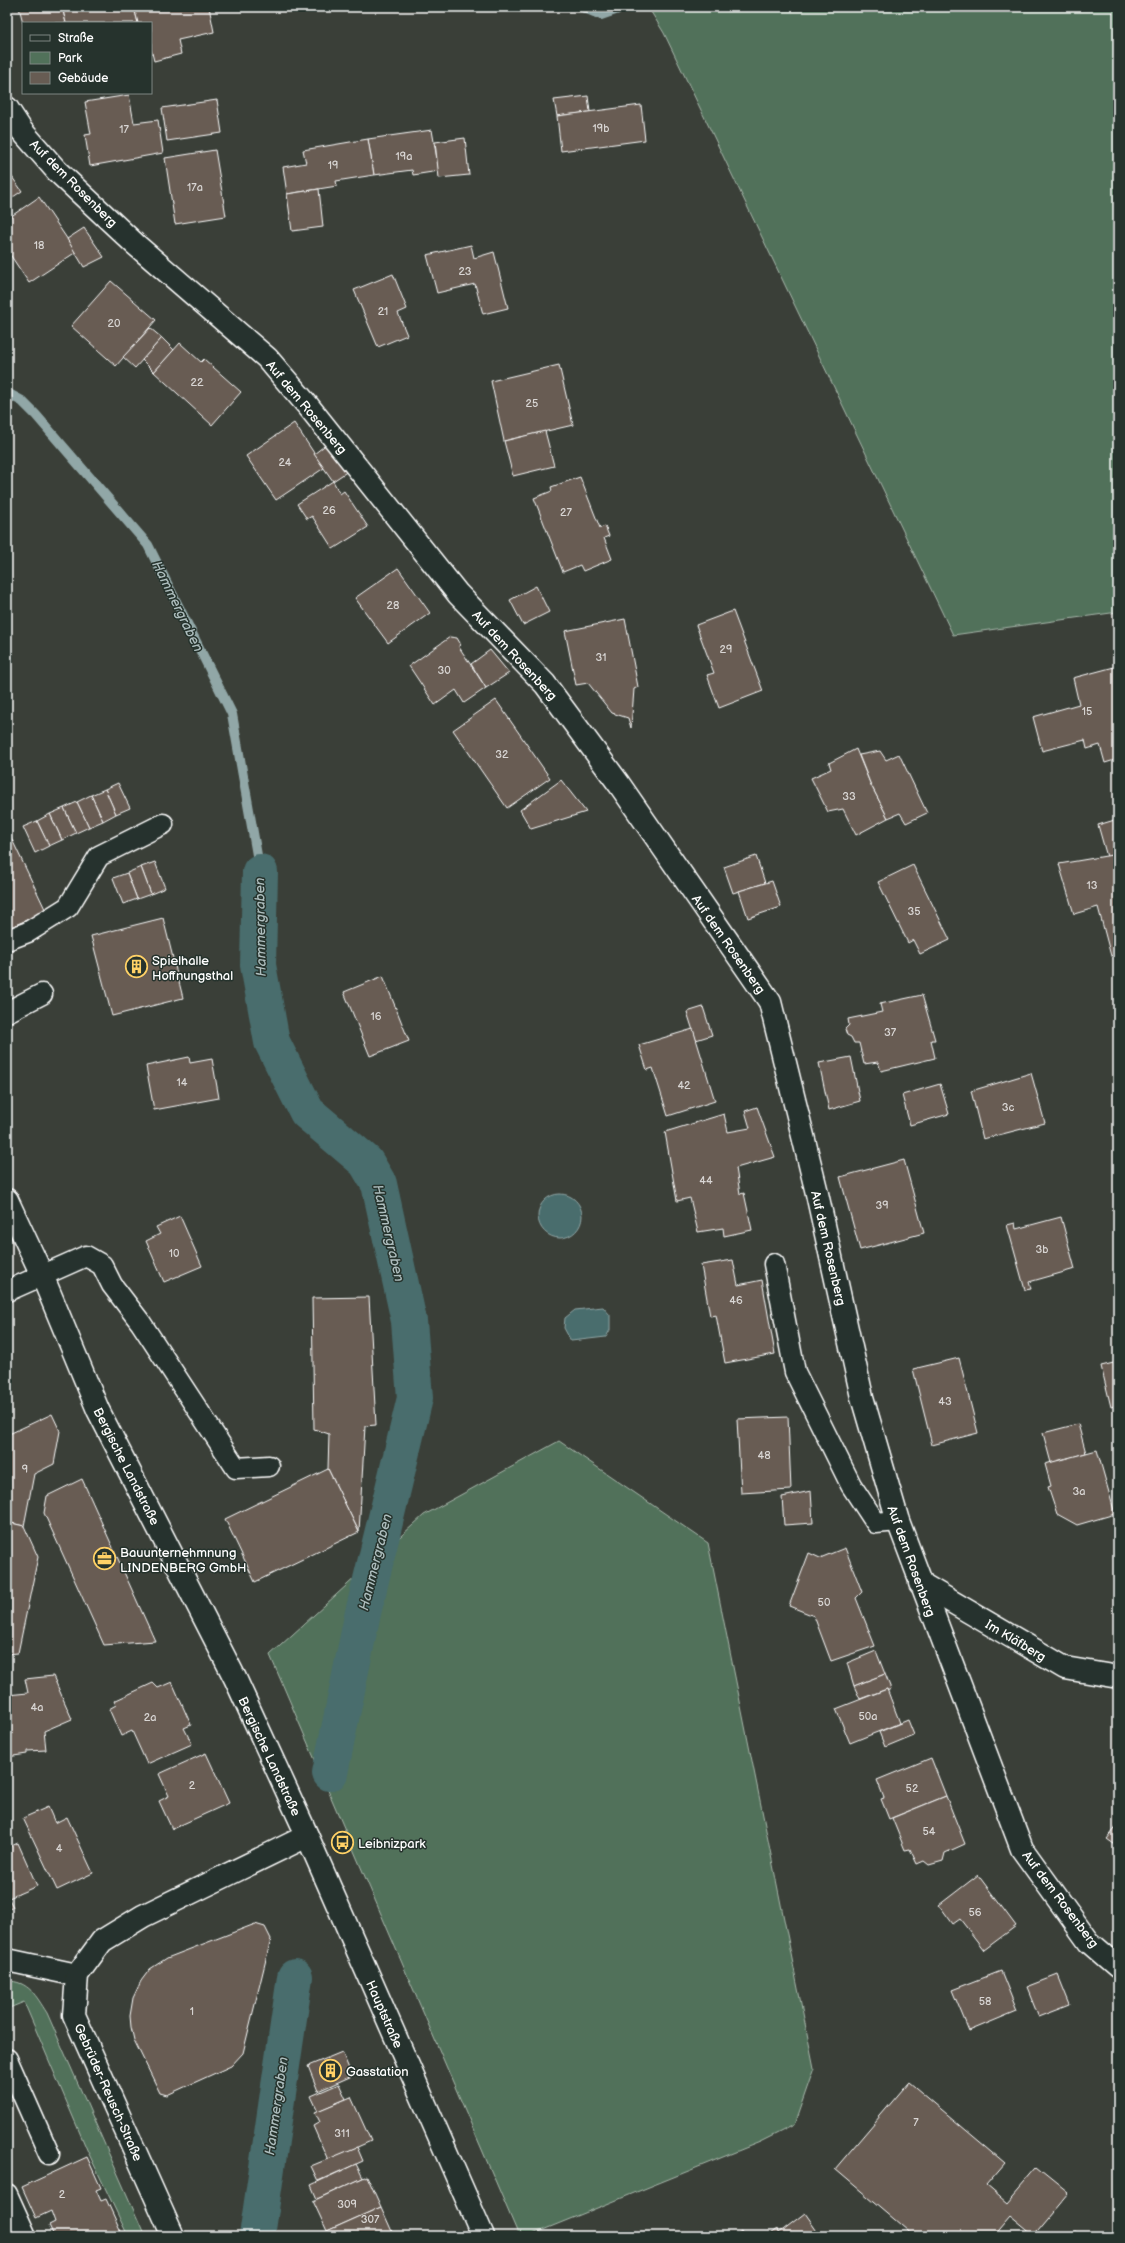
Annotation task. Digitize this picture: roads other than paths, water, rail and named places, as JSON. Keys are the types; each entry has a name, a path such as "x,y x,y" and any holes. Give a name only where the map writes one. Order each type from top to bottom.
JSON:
{"street":[{"name":"Auf dem Rosenberg","path":"7,108 22,131 85,197 134,244 267,358 458,594 545,684 619,784 770,1002 816,1189 862,1397 898,1521 920,1583 1022,1849 1090,1942 1118,1967"},
{"name":"Bergische Landstraße","path":"7,1200 42,1275 98,1410 235,1678 307,1836"},
{"name":"Im Kläfberg","path":"920,1583 1065,1668 1118,1677"},
{"path":"7,1960 77,1975 102,1941 143,1916 307,1836"},
{"name":"Hauptstraße","path":"307,1836 483,2236"},
{"name":"Gebrüder-Reusch-Straße","path":"77,1975 74,2015 173,2236"}],"lane":[{"path":"7,940 28,932 68,907 99,856 163,824"},
{"path":"7,1012 42,994"},
{"path":"7,1290 86,1256 102,1265 112,1285 141,1323 236,1468 269,1466"},
{"path":"774,1264 795,1372 851,1485 876,1523 898,1521"},
{"path":"7,2058 49,2154"},
{"path":"7,2194 26,2236"}],"water":[{"path":"556,1194 564,1194 569,1195 576,1200 581,1207 581,1225 576,1232 569,1237 556,1238 548,1235 541,1228 538,1220 538,1212 541,1204 548,1197"},
{"path":"603,1307 610,1315 610,1330 606,1337 571,1341 564,1328 565,1318 575,1310"}],"waterway":[{"path":"582,7 601,15 624,7"},
{"name":"Hammergraben","path":"7,393 22,401 36,415 148,545 232,714 260,872"},
{"name":"Hammergraben","path":"260,872 258,965 272,1042 307,1112 366,1162 379,1184 409,1321 415,1398 362,1617 330,1773"},
{"name":"Hammergraben","path":"257,2236 295,1977"}],"place":[{"name":"Spielhalle Hoffnungsthal","path":"137,967"},
{"name":"Bauunternehmnung LINDENBERG GmbH","path":"105,1559"},
{"name":"Leibnizpark","path":"343,1843"},
{"name":"Gasstation","path":"330,2071"}]}
